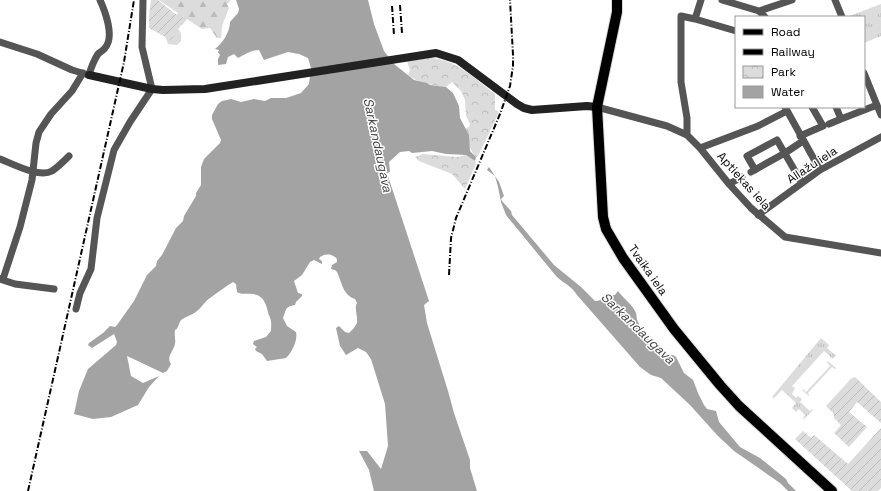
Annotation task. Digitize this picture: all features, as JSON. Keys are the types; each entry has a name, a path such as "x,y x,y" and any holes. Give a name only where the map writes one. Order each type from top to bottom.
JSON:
{"main road":[{"name":"Tvaika iela","path":"617,0 617,12 597,107 604,224 611,238 674,329 720,386 739,406 832,491"}],"street":[{"path":"54,289 15,284 1,279 4,276 20,227 33,172 36,143 39,132 51,114 86,74 98,53 105,48 109,37 108,21 100,0"},
{"path":"76,309 80,293 90,269 97,218 114,150 130,122 152,89 142,47 143,0"},
{"path":"696,19 701,0"},
{"path":"725,0 759,11 764,16"},
{"path":"759,11 792,0"},
{"path":"835,0 842,16"},
{"path":"687,135 687,118 681,82 681,16 735,31"},
{"path":"0,42 37,54 72,70 152,89 163,90 205,89 407,56 436,53 458,60 518,104 528,109 540,110 587,106 597,107"},
{"path":"865,75 881,115"},
{"path":"829,124 877,105"},
{"name":"Aptiekas iela","path":"597,107 667,126 687,135 758,215 785,237 881,253"},
{"path":"802,183 785,153 777,140 748,156 753,171 785,153 802,138 823,126 813,108"},
{"path":"836,108 841,119"},
{"path":"700,148 758,126 786,109 820,170"},
{"name":"Allažu iela","path":"758,215 820,170 881,137"},
{"path":"0,159 33,172 51,172 69,156"},
{"path":"729,184 742,177"}],"green space":[{"path":"151,0 158,0 174,13 185,19 171,40 149,28"},
{"path":"159,0 231,0 227,4 229,8 222,26 221,38 217,38 210,28 202,29 187,19 183,24 176,27 181,33 181,41 177,45 168,44 164,33 178,13"},
{"path":"881,4 881,36 865,43 865,16 850,16"},
{"path":"430,58 439,59 457,66 495,94 495,110 499,112 478,156 476,157 471,150 469,143 466,128 469,127 470,124 466,116 465,100 461,91 452,82 446,87 421,82 408,75 410,70 407,61"},
{"path":"423,154 457,157 466,155 475,161 476,164 465,189 452,174 419,161 415,157"},
{"path":"821,338 829,345 827,348 836,355 833,359 824,351 792,386 795,388 792,394 796,398 798,396 802,399 800,402 810,411 812,409 813,410 804,419 803,418 805,415 799,409 796,412 792,408 796,403 782,390 774,398 772,397"},
{"path":"828,361 836,368 835,369 832,367 808,393 809,396 802,390 803,389 806,392 830,366 827,362"},
{"path":"855,377 881,402 881,423 857,402 849,412 867,427 849,447 834,433 841,425 834,418 834,414 826,406 851,379"},
{"path":"881,428 881,488 878,491 852,491 795,439 803,431 811,438 814,435 848,464"}],"water":[{"name":"Sarkandaugava","path":"236,0 368,0 374,24 384,51 394,64 414,80 430,85 446,87 453,93 459,106 460,118 469,135 470,151 476,157 475,161 466,155 446,154 432,151 412,153 409,151 400,152 389,162 390,172 387,173 429,301 424,305 427,323 470,460 470,468 477,491 374,491 369,470 359,451 367,451 381,469 388,446 385,404 371,359 366,352 358,348 346,355 340,346 336,328 339,326 345,332 349,333 357,323 357,303 355,299 345,292 337,272 331,269 332,265 337,262 337,259 334,256 329,255 320,257 319,259 322,261 322,264 314,260 310,262 302,275 294,281 298,293 302,294 302,296 295,305 287,308 283,318 287,326 296,332 294,346 286,358 267,361 262,354 256,351 255,349 257,347 253,344 254,341 266,337 271,331 269,314 262,298 253,294 243,294 237,292 236,284 233,282 208,299 195,312 181,320 175,330 175,344 169,359 171,364 167,371 163,373 127,356 131,376 143,383 159,376 149,387 138,405 111,417 93,419 74,414 79,391 88,369 116,345 117,342 114,334 92,348 88,345 89,343 110,326 115,327 117,325 134,301 147,275 156,266 157,261 162,255 176,228 183,221 184,216 196,196 196,193 201,185 201,167 204,159 220,143 221,140 212,119 212,115 218,104 222,101 231,99 241,102 254,99 265,101 271,98 286,98 301,93 309,84 311,68 308,58 299,54 288,52 264,60 259,50 256,50 238,58 234,54 228,57 226,64 218,65 220,55 218,52 219,50 215,49 225,37 229,30 230,22 238,13 239,9"},
{"path":"489,167 495,176 487,170"},
{"name":"Sarkandaugava","path":"495,176 504,196 501,199 502,201 554,265 581,287 595,301 615,295 618,291 635,310 637,321 646,333 653,348 659,354 667,356 673,355 676,357 684,373 693,380 704,405 707,409 716,411 719,422 740,447 760,458 786,479 796,491 788,491 780,483 734,451 690,405 661,378 651,375 640,367 573,289 556,276 506,215 501,202"}],"railway":[{"path":"28,491 124,62 134,0"},
{"path":"449,275 451,238 456,218 500,114 510,86 513,66 510,0"},
{"path":"400,5 402,33"},
{"path":"392,6 394,35"}]}
